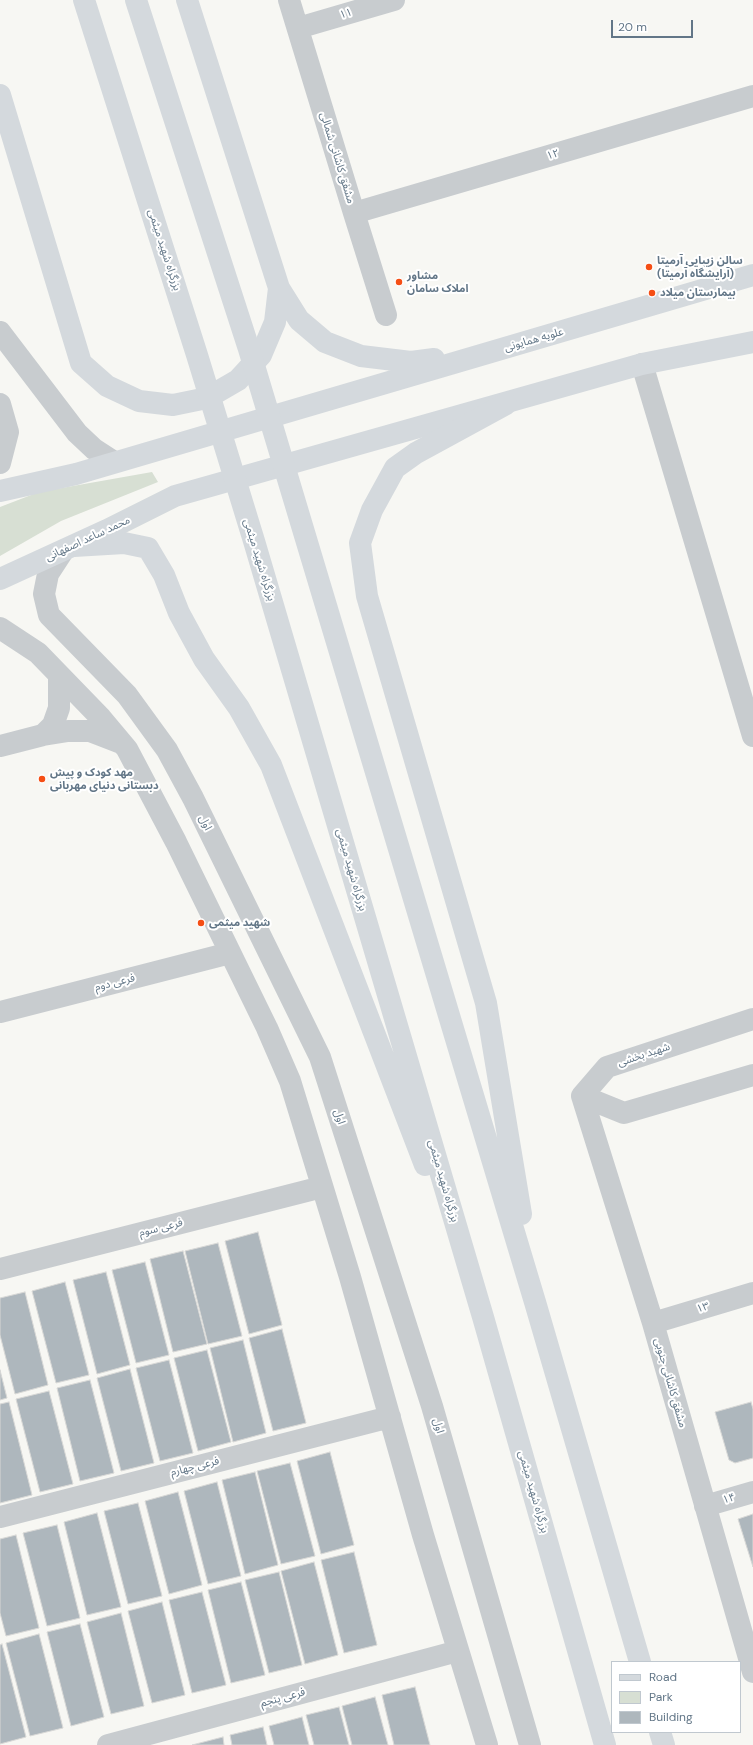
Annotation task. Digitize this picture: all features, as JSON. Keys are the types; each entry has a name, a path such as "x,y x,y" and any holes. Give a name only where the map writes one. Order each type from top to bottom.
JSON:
{"main road":[{"name":"بزرگراه شهید میثمی","path":"84,0 197,355 251,533 483,1317 605,1745"},
{"path":"136,0 249,349 535,1302 640,1661"},
{"path":"187,0 279,288 300,320 325,342 360,356 411,362 498,350"},
{"path":"0,95 82,363 107,386 139,401 174,405 208,398 238,380 261,355 275,322 279,288"},
{"name":"علویه همایونی","path":"114,462 753,275"},
{"path":"535,1302 486,1003 367,596 360,543 372,510 395,468 416,452 506,404 642,364 753,342"},
{"name":"محمد ساعد اصفهانی","path":"0,579 69,548 175,496 506,404"},
{"path":"0,491 64,477 114,462"},
{"path":"69,548 124,543 148,548 164,575 179,614 204,659 239,708 271,765 483,1317"},
{"path":"660,1733 664,1745"}],"street":[{"name":"مشفق کاشانی شمالی","path":"289,0 386,315"},
{"name":"۱۱","path":"298,28 394,0"},
{"name":"۱۲","path":"354,213 753,96"},
{"path":"0,332 77,433 94,450 114,462"},
{"path":"642,364 753,736"},
{"path":"0,404 8,432 0,463"},
{"name":"اول","path":"69,548 48,574 44,594 50,616 127,695 167,750 196,805 320,1057 432,1406 530,1745"},
{"path":"0,628 38,653 101,718 127,749 148,788 267,1028 290,1081 350,1277 458,1651 487,1745"},
{"path":"43,735 53,725 59,708 59,675"},
{"path":"0,746 43,735 68,731 90,731 122,743"},
{"name":"فرعی دوم","path":"0,1012 230,953"},
{"name":"شهید بخشی","path":"582,1096 607,1067 753,1019"},
{"path":"582,1096 624,1113 753,1075"},
{"name":"مشفق کاشانی جنوبی","path":"582,1096 653,1323 753,1672"},
{"name":"فرعی سوم","path":"0,1269 322,1187"},
{"name":"۱۳","path":"653,1323 753,1292"},
{"name":"فرعی چهارم","path":"0,1517 390,1417"},
{"name":"۱۴","path":"706,1506 753,1492"},
{"name":"فرعی پنجم","path":"108,1745 458,1651"}],"green space":[{"path":"152,472 158,482 61,521 0,556 0,507 39,492"}],"building":[{"path":"258,1232 282,1325 249,1334 225,1241"},
{"path":"218,1243 242,1336 208,1344 185,1251"},
{"path":"183,1251 207,1344 173,1352 150,1259"},
{"path":"145,1262 169,1355 136,1363 112,1270"},
{"path":"106,1272 130,1365 97,1374 73,1280"},
{"path":"65,1282 89,1375 56,1383 32,1291"},
{"path":"25,1292 48,1385 15,1394 0,1335 0,1298"},
{"path":"282,1329 306,1423 273,1431 249,1338"},
{"path":"243,1340 266,1433 233,1442 210,1348"},
{"path":"207,1350 231,1442 198,1451 174,1358"},
{"path":"169,1360 193,1453 160,1461 136,1368"},
{"path":"130,1369 154,1463 121,1471 97,1378"},
{"path":"0,1370 7,1398 0,1400"},
{"path":"90,1380 114,1473 80,1481 57,1388"},
{"path":"49,1391 73,1484 40,1492 16,1399"},
{"path":"9,1402 32,1495 0,1503 0,1404"},
{"path":"751,1402 753,1409 753,1458 735,1463 729,1460 715,1412"},
{"path":"330,1452 354,1545 321,1554 297,1461"},
{"path":"290,1463 315,1556 281,1564 257,1471"},
{"path":"255,1472 278,1565 245,1574 222,1480"},
{"path":"217,1482 241,1576 208,1584 184,1491"},
{"path":"178,1492 202,1585 169,1594 145,1501"},
{"path":"138,1503 162,1596 128,1604 104,1511"},
{"path":"97,1513 121,1607 87,1615 64,1522"},
{"path":"753,1514 753,1567 738,1519"},
{"path":"57,1525 80,1618 47,1626 23,1533"},
{"path":"16,1535 39,1628 6,1636 0,1613 0,1539"},
{"path":"354,1552 377,1645 344,1653 321,1560"},
{"path":"314,1562 338,1655 305,1664 281,1571"},
{"path":"279,1572 302,1665 269,1673 245,1580"},
{"path":"241,1582 265,1675 231,1683 208,1590"},
{"path":"202,1592 226,1685 192,1693 169,1600"},
{"path":"162,1602 185,1695 152,1703 128,1611"},
{"path":"121,1613 144,1706 111,1714 87,1622"},
{"path":"80,1624 104,1717 71,1726 47,1632"},
{"path":"39,1634 63,1728 30,1736 6,1643"},
{"path":"2,1644 26,1737 0,1744 0,1645"},
{"path":"415,1687 430,1745 394,1745 382,1695"},
{"path":"375,1697 388,1745 352,1745 342,1706"},
{"path":"339,1707 349,1745 314,1745 306,1715"},
{"path":"302,1717 309,1745 274,1745 269,1726"},
{"path":"263,1727 267,1745 232,1745 230,1735"},
{"path":"223,1737 224,1745 192,1745"}],"place":[{"name":"سالن زیبایی آرمیتا (آرایشگاه آرمیتا)","path":"649,267"},
{"name":"مشاور املاک سامان","path":"399,282"},
{"name":"بیمارستان میلاد","path":"652,293"},
{"name":"مهد کودک و پیش دبستانی دنیای‌ مهربانی","path":"42,779"},
{"name":"شهید میثمی","path":"201,923"}]}
